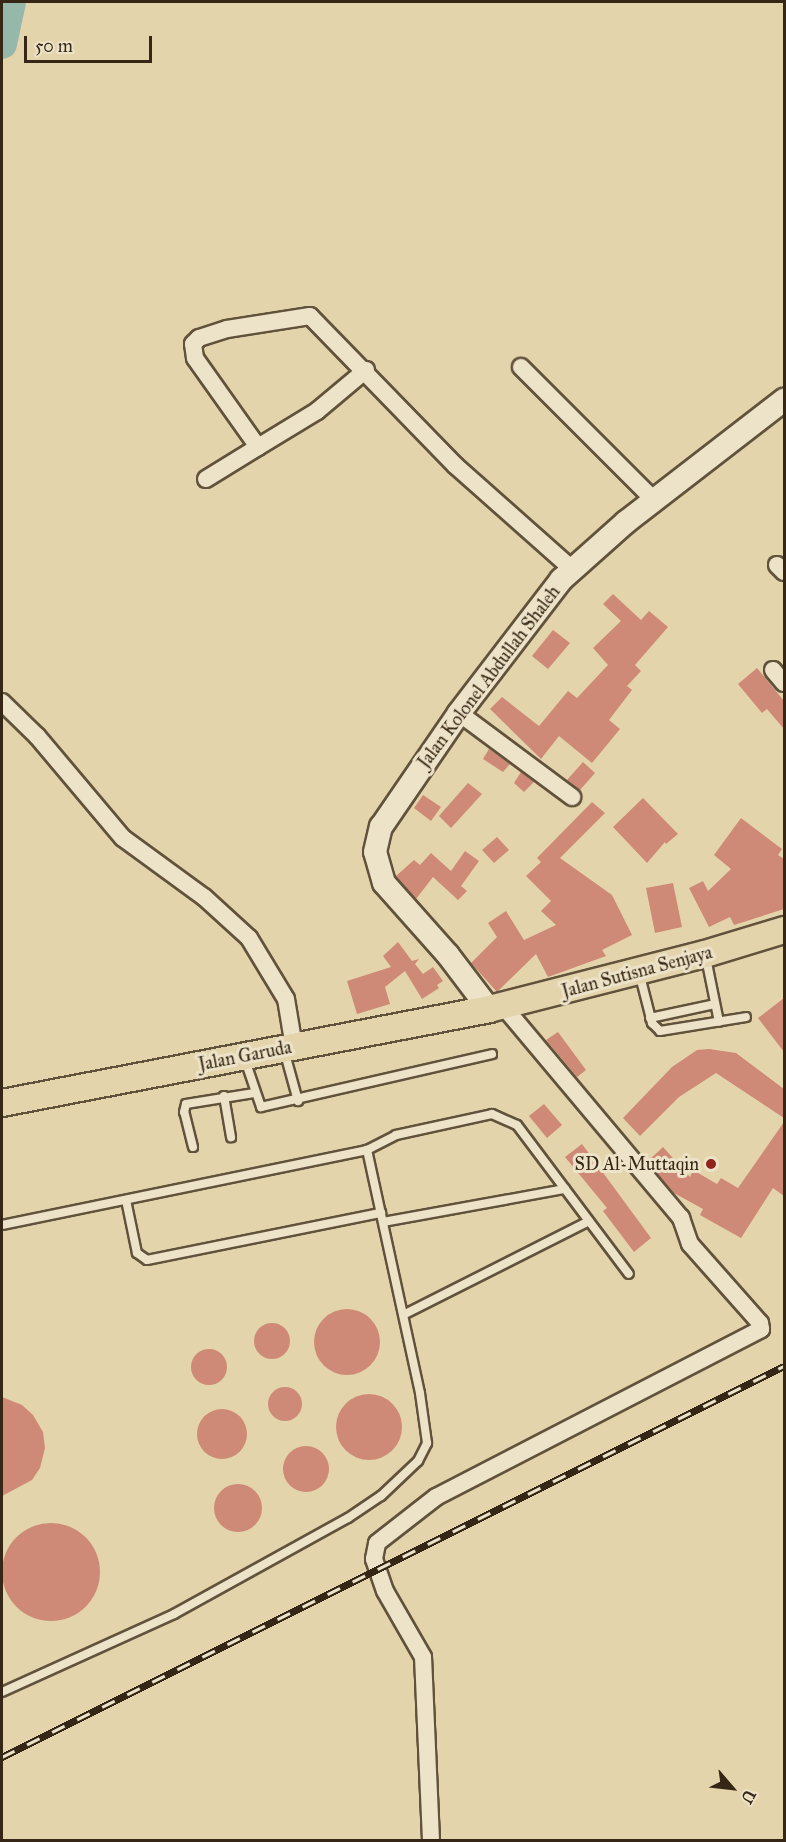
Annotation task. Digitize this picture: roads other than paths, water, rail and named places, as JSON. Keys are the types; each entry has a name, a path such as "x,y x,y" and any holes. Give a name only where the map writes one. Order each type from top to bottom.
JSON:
{"main road":[{"name":"Jalan Kolonel Abdullah Shaleh","path":"496,1008 391,892 375,860 381,827 459,712 537,608 573,570 654,500 784,400"},
{"name":"Jalan Sutisna Senjaya","path":"496,1008 639,972 784,930"},
{"name":"Jalan Garuda","path":"2,1103 496,1008"}],"street":[{"path":"258,447 192,354 193,344 199,338 256,323 310,316 366,370 456,466 573,570"},
{"path":"520,367 654,500"},
{"path":"206,479 317,411 366,370"},
{"path":"773,670 784,684"},
{"path":"2,702 37,736 123,838 204,897 249,938 286,999 289,1048"},
{"path":"459,712 572,797"},
{"path":"431,1840 423,1657 385,1591 374,1559 377,1543 436,1497 761,1329 760,1323 690,1245 681,1218 496,1008"}],"lane":[{"path":"705,954 719,1022"},
{"path":"639,972 655,1028 665,1032 746,1017"},
{"path":"650,1017 715,1004"},
{"path":"289,1048 298,1101"},
{"path":"244,1057 254,1093 261,1107 298,1101 492,1054"},
{"path":"193,1148 184,1107 224,1096 254,1093"},
{"path":"224,1096 231,1137"},
{"path":"2,1225 367,1150 396,1135 497,1114 517,1125 629,1274"},
{"path":"2,1692 174,1614 359,1512 415,1465 427,1438 405,1314 367,1150"},
{"path":"126,1200 137,1253 147,1260 382,1218 565,1189"},
{"path":"405,1314 590,1221"}],"waterway":[{"path":"2,44 11,2"}],"railway":[{"path":"2,1757 784,1366"}],"place":[{"name":"SD Al-Muttaqin","path":"711,1164"}]}
